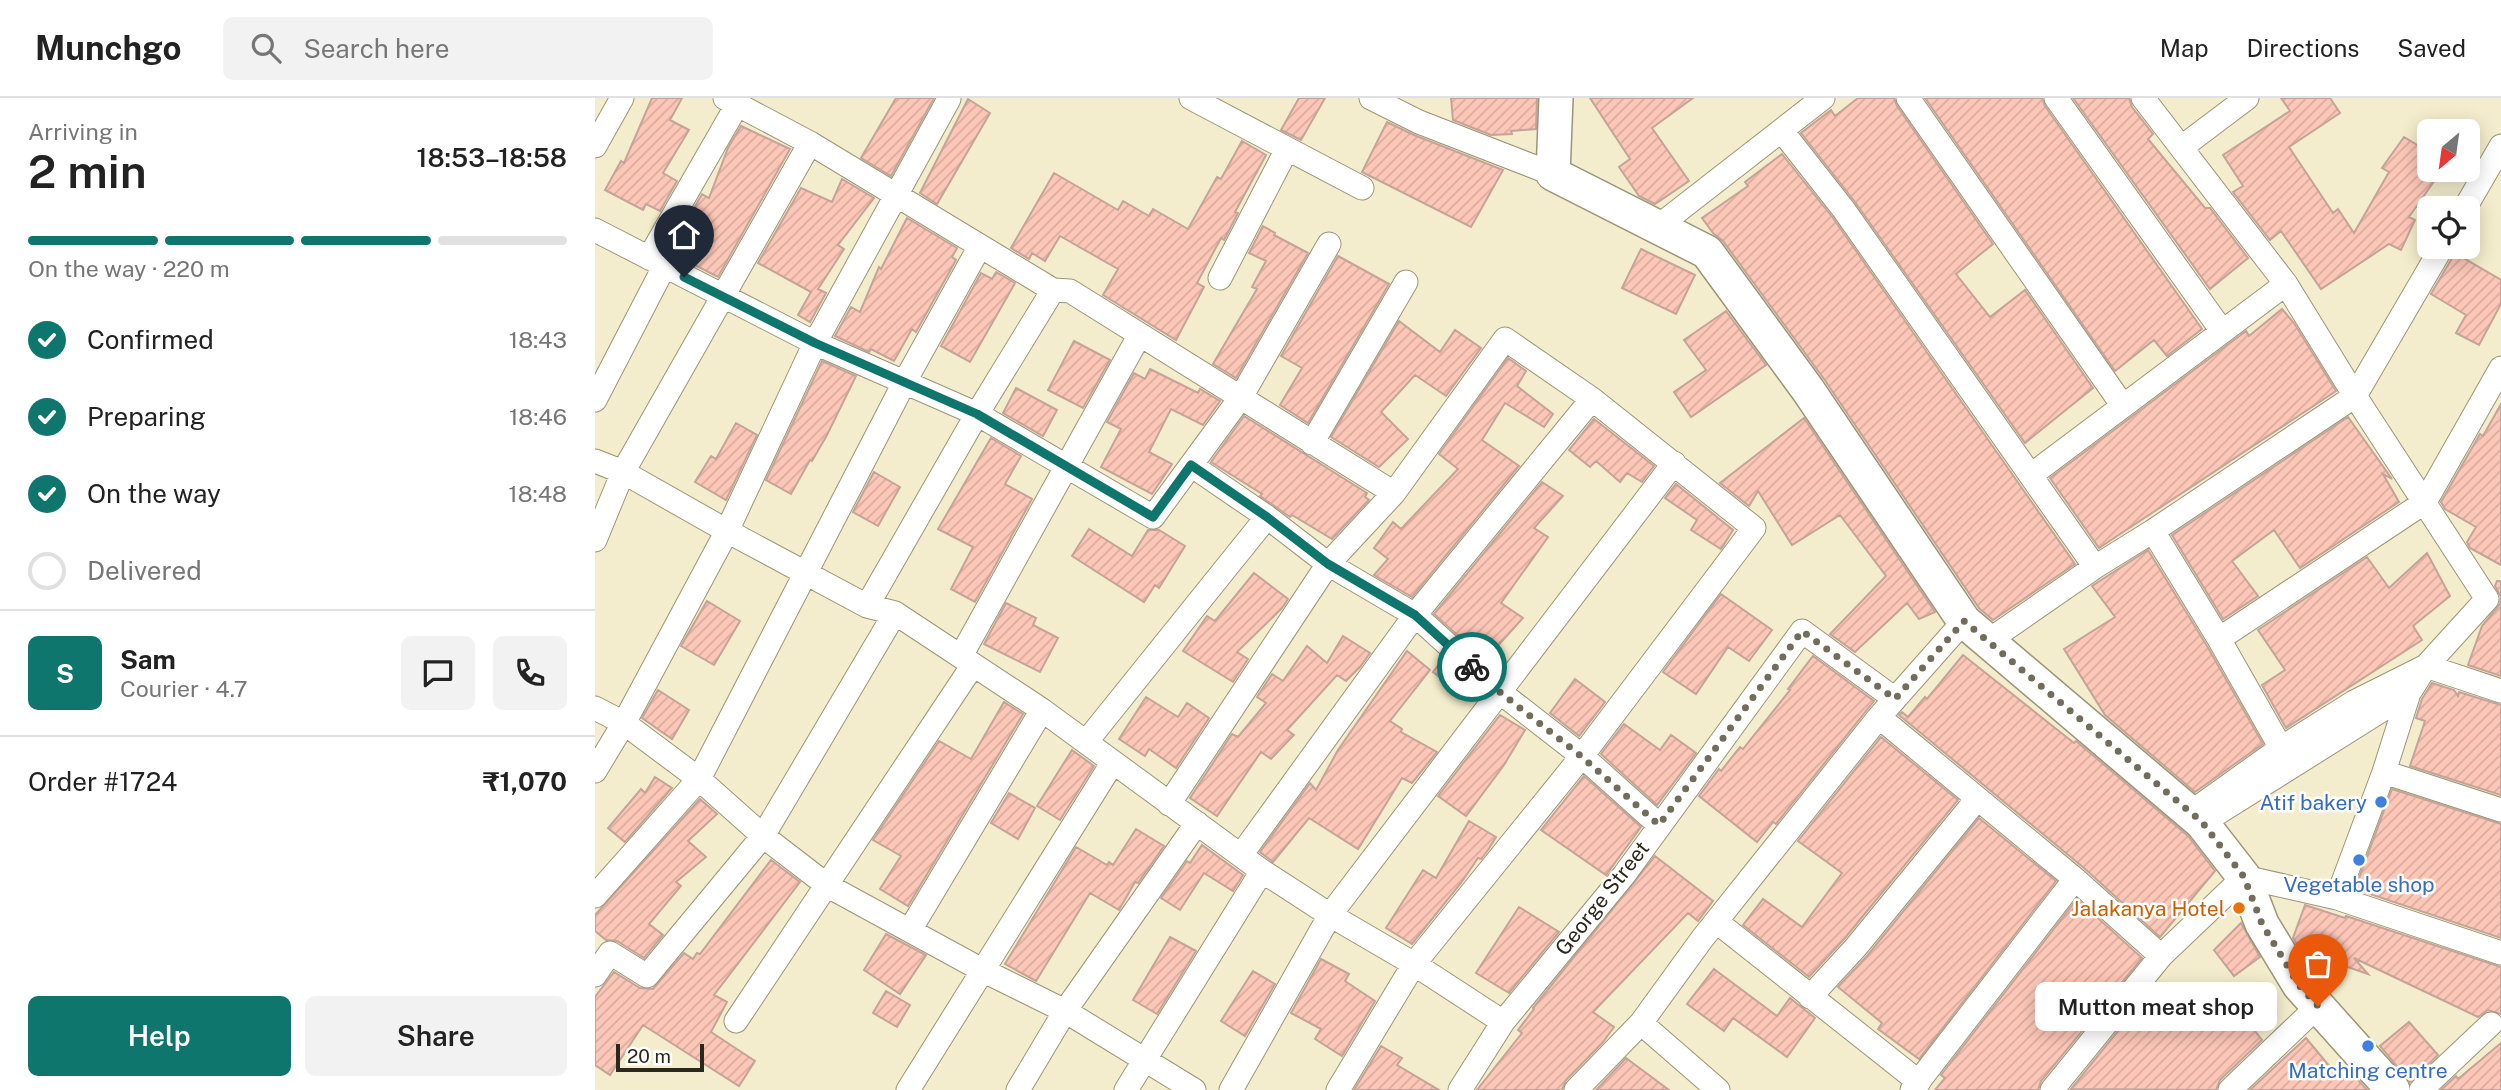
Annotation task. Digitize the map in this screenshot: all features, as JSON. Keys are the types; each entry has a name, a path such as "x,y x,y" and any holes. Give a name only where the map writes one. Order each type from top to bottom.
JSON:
{"street":[{"path":"595,146 622,98"},
{"path":"1191,98 1362,188"},
{"path":"1371,98 1419,122 1553,174 1707,252 1808,390 1976,631 2196,818 2244,877 2262,924 2299,985 2393,1090"},
{"path":"1417,98 1419,122"},
{"path":"1553,174 1556,98"},
{"path":"1908,98 2123,406"},
{"path":"2056,98 2223,331"},
{"path":"2143,98 2286,284 2355,396 2425,502 2494,599 2426,666 2409,693 2384,772 2337,898"},
{"path":"2182,147 2248,98"},
{"path":"595,771 624,723 727,531 815,343 949,99"},
{"path":"1656,228 1782,131 1815,100"},
{"path":"595,400 731,101 810,143 1053,290 1070,292 1394,493"},
{"path":"1782,131 1844,210 2095,567"},
{"path":"595,540 623,472 810,143"},
{"path":"2472,196 2501,146"},
{"path":"1220,278 1287,149"},
{"path":"595,230 815,343 977,414 1153,517 1241,397 1329,244"},
{"path":"595,896 699,779 904,383 981,246"},
{"path":"1576,1090 1641,1023 1702,939 1895,699 1976,631 2095,567 2355,396 2435,259"},
{"path":"1312,443 1406,282"},
{"path":"2031,475 2286,284"},
{"path":"867,606 977,414 1053,290"},
{"path":"736,1021 828,886 967,661 1066,467 1139,336"},
{"path":"1169,804 1328,564 1394,493 1505,339 1592,399 1754,528 1581,756 1414,964 1338,1090"},
{"path":"2219,639 2425,502 2501,368"},
{"path":"1241,855 1415,615 1592,399"},
{"path":"595,461 623,472 867,606 895,613 1042,710 1262,871 1503,1022"},
{"path":"1231,1090 1330,915 1674,463"},
{"path":"1191,465 1267,517 1328,564 1415,615 1501,693 1581,756 1659,825"},
{"path":"1086,742 1267,517"},
{"path":"2153,531 2281,748"},
{"path":"595,975 602,948 647,976 763,836 895,613"},
{"name":"George Street","path":"1460,1090 1503,1022 1623,875 1802,631 1895,699"},
{"path":"2196,818 2281,748 2354,702 2426,666 2501,691"},
{"path":"2196,818 2409,693"},
{"path":"595,708 624,723 699,779 763,836 828,886 982,970 1065,1011 1194,1090"},
{"path":"910,930 1042,710"},
{"path":"1879,718 2075,880 2161,956"},
{"path":"908,1090 1113,762"},
{"path":"2384,772 2501,810"},
{"path":"1809,997 1856,947 1977,799"},
{"path":"1018,1090 1065,1011 1197,823"},
{"path":"1126,1090 1262,871"},
{"path":"2244,877 2337,898 2501,953"},
{"path":"2052,1090 2161,956 2244,877"},
{"path":"1717,922 1916,1086 2075,880"},
{"path":"2229,1090 2318,1006"},
{"path":"1641,1023 1718,1090"},
{"path":"2421,1090 2491,1024"}],"building":[{"path":"652,98 682,98 670,120 689,130 663,173 677,181 660,211 646,204 643,210 605,190 621,161 624,163"},
{"path":"896,98 934,98 891,176 861,158"},
{"path":"1299,98 1325,98 1301,140 1281,130"},
{"path":"1451,98 1537,98 1536,129 1491,135 1453,120"},
{"path":"1590,98 1693,98 1652,128 1689,181 1655,204 1639,196 1619,167 1630,159"},
{"path":"1858,98 1894,98 1993,244 1956,274 1990,317 2025,290 2093,388 2025,443 1855,202 1801,133 1831,110 1835,116"},
{"path":"1925,98 2042,98 2202,329 2167,356 2154,340 2115,371"},
{"path":"2073,98 2129,98 2132,107 2153,134 2148,139 2205,208 2210,208 2248,258 2210,289"},
{"path":"2281,98 2330,98 2340,113 2289,147 2333,213 2338,209 2354,233 2389,172 2382,168 2404,137 2417,145 2417,182 2434,182 2424,196 2417,196 2417,206 2409,217 2415,220 2401,250 2389,244 2321,289 2281,231 2270,240 2233,192 2243,186 2223,155 2290,111"},
{"path":"968,99 990,113 937,204 920,193"},
{"path":"1387,122 1503,170 1471,227 1362,172"},
{"path":"741,126 790,149 718,277 691,263 707,236 685,224 702,194 709,198 728,148"},
{"path":"1242,141 1266,155 1235,212 1238,213 1224,240 1221,238 1197,283 1204,287 1176,340 1103,295 1118,269 1060,236 1045,261 1032,253 1029,259 1011,248 1054,173 1118,210 1123,201 1149,216 1153,209 1188,229 1217,177 1221,179"},
{"path":"1782,154 1833,218 2075,564 1993,620 1979,608 1824,379 1723,241 1702,218 1748,186 1745,182"},
{"path":"842,179 874,198 838,245 844,249 818,289 826,293 810,322 798,315 811,292 758,263 801,188 832,202"},
{"path":"907,218 957,248 952,257 956,260 916,332 912,329 894,361 835,336 851,307 860,312 879,267 881,269"},
{"path":"1263,226 1308,253 1236,378 1213,364 1257,289 1252,287 1266,261 1249,253"},
{"path":"1641,249 1695,275 1676,314 1622,288"},
{"path":"1338,256 1389,284 1308,423 1280,405 1302,368 1281,356"},
{"path":"2451,259 2465,259 2501,280 2501,304 2479,345 2456,333 2466,315 2431,294"},
{"path":"996,272 1015,283 970,362 941,346 981,273 992,279"},
{"path":"2282,309 2294,323 2336,391 2099,548 2050,478 2246,331 2249,336"},
{"path":"1726,311 1766,365 1691,417 1674,392 1706,370 1684,340"},
{"path":"1399,321 1440,352 1455,330 1481,348 1446,396 1415,375 1381,412 1408,439 1379,467 1331,437"},
{"path":"1074,341 1110,360 1083,408 1048,390"},
{"path":"1508,358 1526,371 1517,386 1553,414 1544,427 1505,403 1482,440 1519,466 1412,597 1374,575 1388,559 1374,548 1393,522 1401,529 1458,469 1439,454"},
{"path":"822,361 856,376 827,435 791,494 766,480"},
{"path":"1150,369 1198,393 1200,389 1220,401 1203,425 1171,409 1149,452 1172,464 1152,494 1101,467 1121,429 1107,422 1134,373 1145,379"},
{"path":"1016,388 1057,410 1043,436 1003,413"},
{"path":"2501,404 2501,565 2470,548 2467,542 2476,527 2445,509 2441,502 2480,434 2483,436"},
{"path":"1244,416 1367,493 1365,497 1369,500 1332,539 1292,515 1290,517 1260,496 1262,494 1211,462"},
{"path":"2348,417 2392,479 2383,474 2399,502 2300,568 2274,530 2232,561 2258,596 2223,619 2172,535"},
{"path":"1804,418 1935,612 1919,619 1907,603 1855,652 1830,634 1886,576 1840,515 1792,545 1758,491 1749,506 1720,483"},
{"path":"1594,419 1654,466 1642,482 1627,473 1620,482 1596,461 1590,467 1569,450"},
{"path":"736,423 757,435 726,500 695,482 711,456 716,459"},
{"path":"991,438 1021,456 1005,484 1032,499 975,602 951,589 973,547 938,529"},
{"path":"874,472 900,487 878,526 853,512"},
{"path":"1542,482 1563,496 1534,528 1548,537 1501,603 1523,618 1485,660 1434,614"},
{"path":"1676,484 1733,530 1721,549 1691,530 1697,520 1665,498"},
{"path":"1089,529 1132,556 1148,530 1159,530 1185,546 1159,588 1155,585 1144,602 1072,556"},
{"path":"2148,550 2263,744 2195,792 2105,715 2064,649 2115,617 2092,586"},
{"path":"2427,553 2450,596 2413,626 2422,640 2286,728 2262,685 2285,670 2258,630 2367,557 2389,588"},
{"path":"1254,573 1288,599 1237,652 1248,659 1233,682 1183,651 1207,616 1215,621"},
{"path":"2497,581 2501,581 2501,597 2495,586"},
{"path":"1721,594 1772,630 1749,661 1728,647 1696,694 1663,672"},
{"path":"2501,597 2501,676 2468,665 2482,626 2500,604"},
{"path":"707,601 740,621 714,665 681,646"},
{"path":"1006,603 1036,618 1033,625 1058,638 1040,672 984,644"},
{"path":"1343,636 1370,653 1360,667 1346,681 1337,675 1287,730 1294,735 1271,759 1261,752 1217,816 1190,798 1232,734 1238,737 1266,703 1257,697 1272,674 1283,681 1307,646 1327,663"},
{"path":"1407,651 1430,670 1390,721 1402,729 1401,732 1437,752 1412,783 1402,778 1358,849 1309,818 1273,862 1260,852 1310,783 1316,790 1338,750"},
{"path":"1963,655 2074,743 2076,741 2188,836 2215,871 2160,937 2084,868 1899,715 1902,712 1908,717 1925,697 1927,699"},
{"path":"1813,656 1874,701 1776,824 1773,822 1757,842 1699,796 1719,769 1721,771 1740,747 1743,749"},
{"path":"1443,659 1477,690 1468,700 1433,672"},
{"path":"1575,679 1605,702 1579,736 1550,713"},
{"path":"2432,683 2454,690 2458,696 2459,692 2501,705 2501,795 2410,766 2425,721 2416,718 2422,699"},
{"path":"658,690 689,710 672,739 642,718"},
{"path":"1146,697 1178,717 1187,703 1209,718 1176,768 1149,749 1145,756 1119,739"},
{"path":"1004,702 1023,714 908,906 880,889 901,856 873,840 939,741 971,759"},
{"path":"1500,715 1525,730 1504,765 1466,816 1438,796"},
{"path":"1624,724 1660,750 1671,735 1696,753 1657,805 1601,754"},
{"path":"1881,737 1958,800 1845,938 1809,977 1743,925 1763,899 1802,927 1842,873 1798,841"},
{"path":"1072,750 1094,766 1060,820 1037,806"},
{"path":"1584,776 1641,827 1606,875 1541,830"},
{"path":"655,777 672,788 625,842 608,828 641,789 645,793"},
{"path":"2392,789 2501,824 2501,938 2355,889"},
{"path":"1009,793 1035,808 1018,839 991,823"},
{"path":"700,799 717,814 688,841 706,857 676,882 681,886 649,924 663,935 644,958 617,941 606,940 595,931 595,915"},
{"path":"1979,818 2056,881 1919,1059 1878,1029 1882,1023 1838,987 1867,956"},
{"path":"1469,821 1496,837 1412,944 1386,928 1423,870 1436,878"},
{"path":"1136,829 1164,846 1138,883 1135,882 1119,910 1090,893 1036,981 1005,964 1076,847 1107,865 1109,862 1113,865"},
{"path":"1202,845 1243,875 1233,891 1204,873 1180,910 1161,898"},
{"path":"1655,856 1713,901 1698,921 1688,913 1593,1012 1614,1027 1566,1080 1562,1090 1477,1090 1522,1033 1518,1030 1533,1008"},
{"path":"771,860 800,882 714,995 727,1002 711,1032 755,1061 739,1086 643,1025 610,1075 595,1065 595,997 614,972 640,988 653,989 684,953 693,959 697,953 700,954"},
{"path":"2077,899 2142,958 2041,1081 2038,1090 1935,1090 1945,1078 1941,1075"},
{"path":"2305,905 2501,967 2501,1014 2488,1010 2478,1017 2354,958 2368,974 2301,951 2293,938"},
{"path":"1519,907 1559,932 1509,993 1476,973"},
{"path":"2241,923 2260,957 2234,976 2214,950"},
{"path":"886,934 926,955 900,994 864,970"},
{"path":"1170,937 1196,951 1157,1014 1133,1000"},
{"path":"1321,959 1349,974 1345,981 1375,1001 1342,1056 1315,1039 1321,1029 1291,1013"},
{"path":"1714,969 1777,1016 1790,998 1815,1018 1787,1057 1733,1018 1724,1031 1687,1004"},
{"path":"1253,971 1275,984 1245,1036 1221,1021"},
{"path":"2151,990 2202,1031 2234,1005 2262,1040 2220,1080 2216,1090 2071,1089"},
{"path":"886,991 910,1005 897,1027 873,1013"},
{"path":"2409,1022 2438,1055 2410,1082 2380,1046"},
{"path":"2306,1038 2340,1079 2350,1071 2367,1090 2250,1090"},
{"path":"2501,1043 2501,1090 2441,1090 2456,1076 2458,1079"},
{"path":"1381,1046 1402,1058 1397,1065 1439,1090 1354,1090"},
{"path":"1626,1058 1669,1090 1596,1090"}],"way so far":[{"path":"1472,667 1581,756 1659,825 1802,631 1895,699 1964,621 2202,822 2244,877 2262,924 2299,985 2318,1006"}],"place":[{"name":"Atif bakery","path":"2381,802"},
{"name":"Vegetable shop","path":"2359,860"},
{"name":"Jalakanya Hotel","path":"2239,908"},
{"name":"Mutton meat shop","path":"2318,1006"},
{"name":"Matching centre","path":"2368,1046"}],"route":[{"path":"684,277 815,343 977,414 1153,517 1191,465 1267,517 1328,564 1415,615 1472,667"}]}
